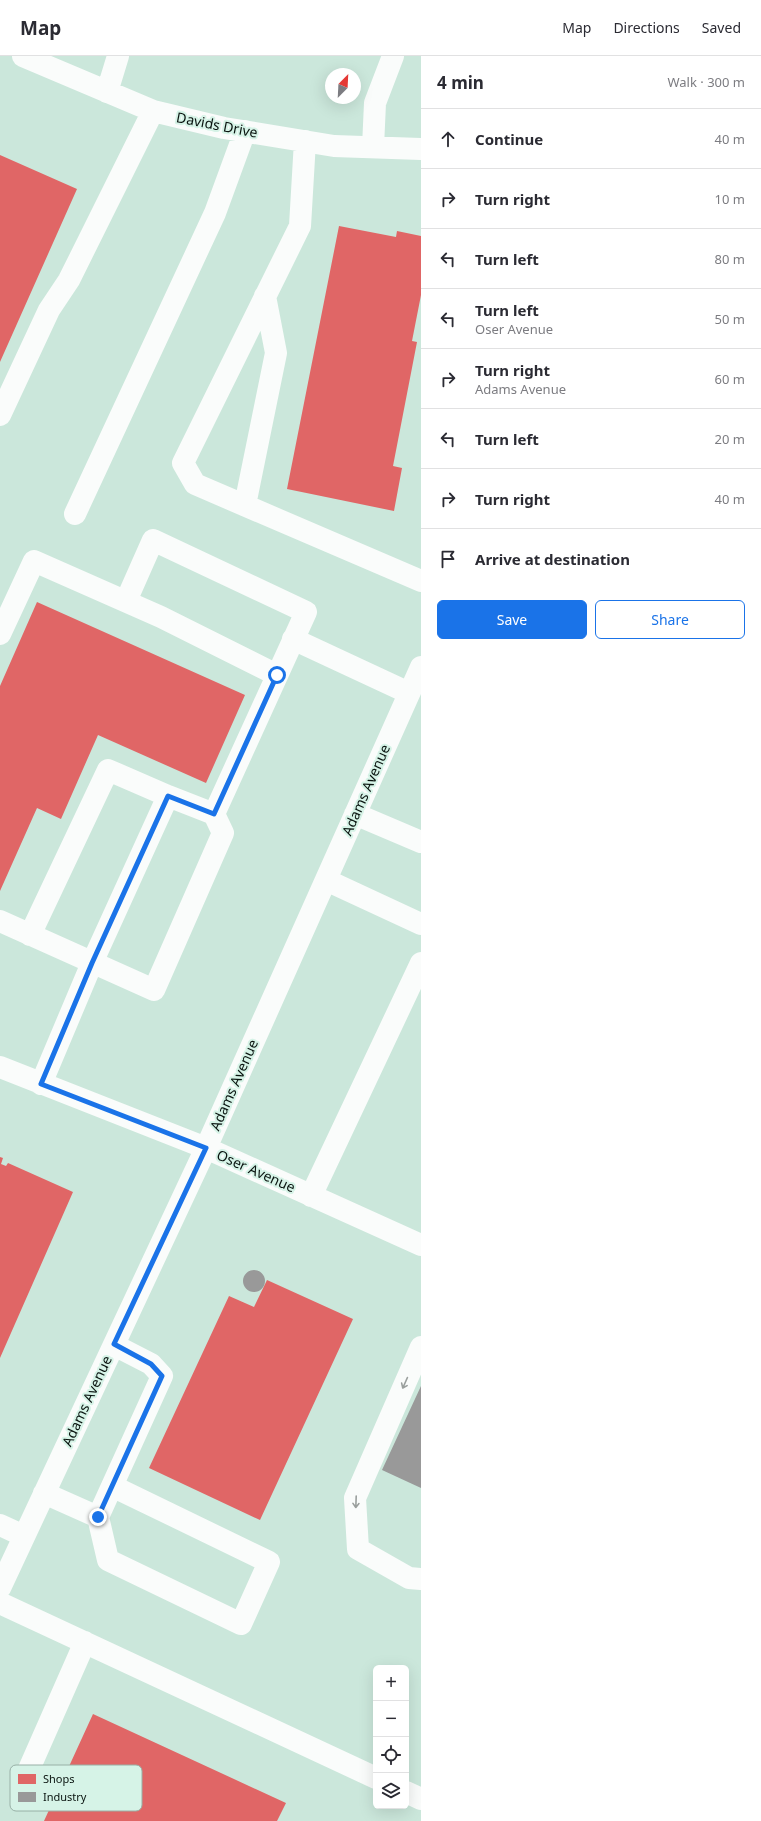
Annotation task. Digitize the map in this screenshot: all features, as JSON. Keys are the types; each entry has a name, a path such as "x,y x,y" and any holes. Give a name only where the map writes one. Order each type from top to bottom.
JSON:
{"street":[{"name":"Davids Drive","path":"23,56 153,112 224,128 334,146 421,149"},
{"path":"107,92 118,56"},
{"path":"373,147 375,103 393,56"},
{"path":"0,415 49,310 69,280 153,112"},
{"path":"75,514 214,212 245,131"},
{"path":"305,141 300,226 183,463 195,484 421,581"},
{"path":"245,505 276,353 265,296"},
{"path":"126,601 153,540 306,612 214,814"},
{"path":"0,634 34,561 161,617 277,675"},
{"path":"293,639 409,694"},
{"name":"Adams Avenue","path":"0,1588 206,1148 421,669"},
{"path":"0,921 30,935 92,963 154,990 223,833 214,814 108,770 30,935"},
{"path":"41,1084 92,963 168,796"},
{"path":"355,814 421,842"},
{"path":"326,880 421,924"},
{"path":"311,1196 421,963"},
{"name":"Oser Avenue","path":"0,1067 206,1148 421,1245"},
{"path":"112,1486 269,1562 241,1624 108,1560 98,1517 112,1486 162,1376 151,1364 114,1344"},
{"path":"421,1347 355,1498 358,1549 409,1578 421,1579"},
{"path":"44,1493 98,1517"},
{"path":"0,1525 24,1536"},
{"path":"0,1603 373,1777"},
{"path":"31,1765 85,1642"},
{"path":"409,1793 421,1799"}],"shaded area":[{"path":"0,56 421,56 421,1821 0,1821"}],"building: Shops":[{"path":"0,155 77,189 0,362"},
{"path":"339,226 396,237 397,231 421,236 421,295 412,341 417,342 393,466 402,468 394,511 287,489"},
{"path":"37,602 245,695 206,783 98,735 61,819 37,808 0,891 0,686"},
{"path":"0,1157 3,1158 1,1164 6,1166 8,1163 73,1192 0,1358"},
{"path":"267,1280 353,1319 260,1520 149,1468 229,1296 254,1307"},
{"path":"93,1714 286,1803 277,1821 44,1821 49,1811 142,1811 142,1765 70,1765"}],"building: Industry":[{"path":"254,1270 258,1271 264,1277 264,1285 258,1291 254,1292 250,1291 244,1285 243,1281 244,1277 250,1271"},
{"path":"421,1386 421,1488 382,1470"}],"route":[{"path":"98,1517 162,1376 151,1364 114,1344 206,1148 41,1084 92,963 168,796 214,814 277,675"}]}
